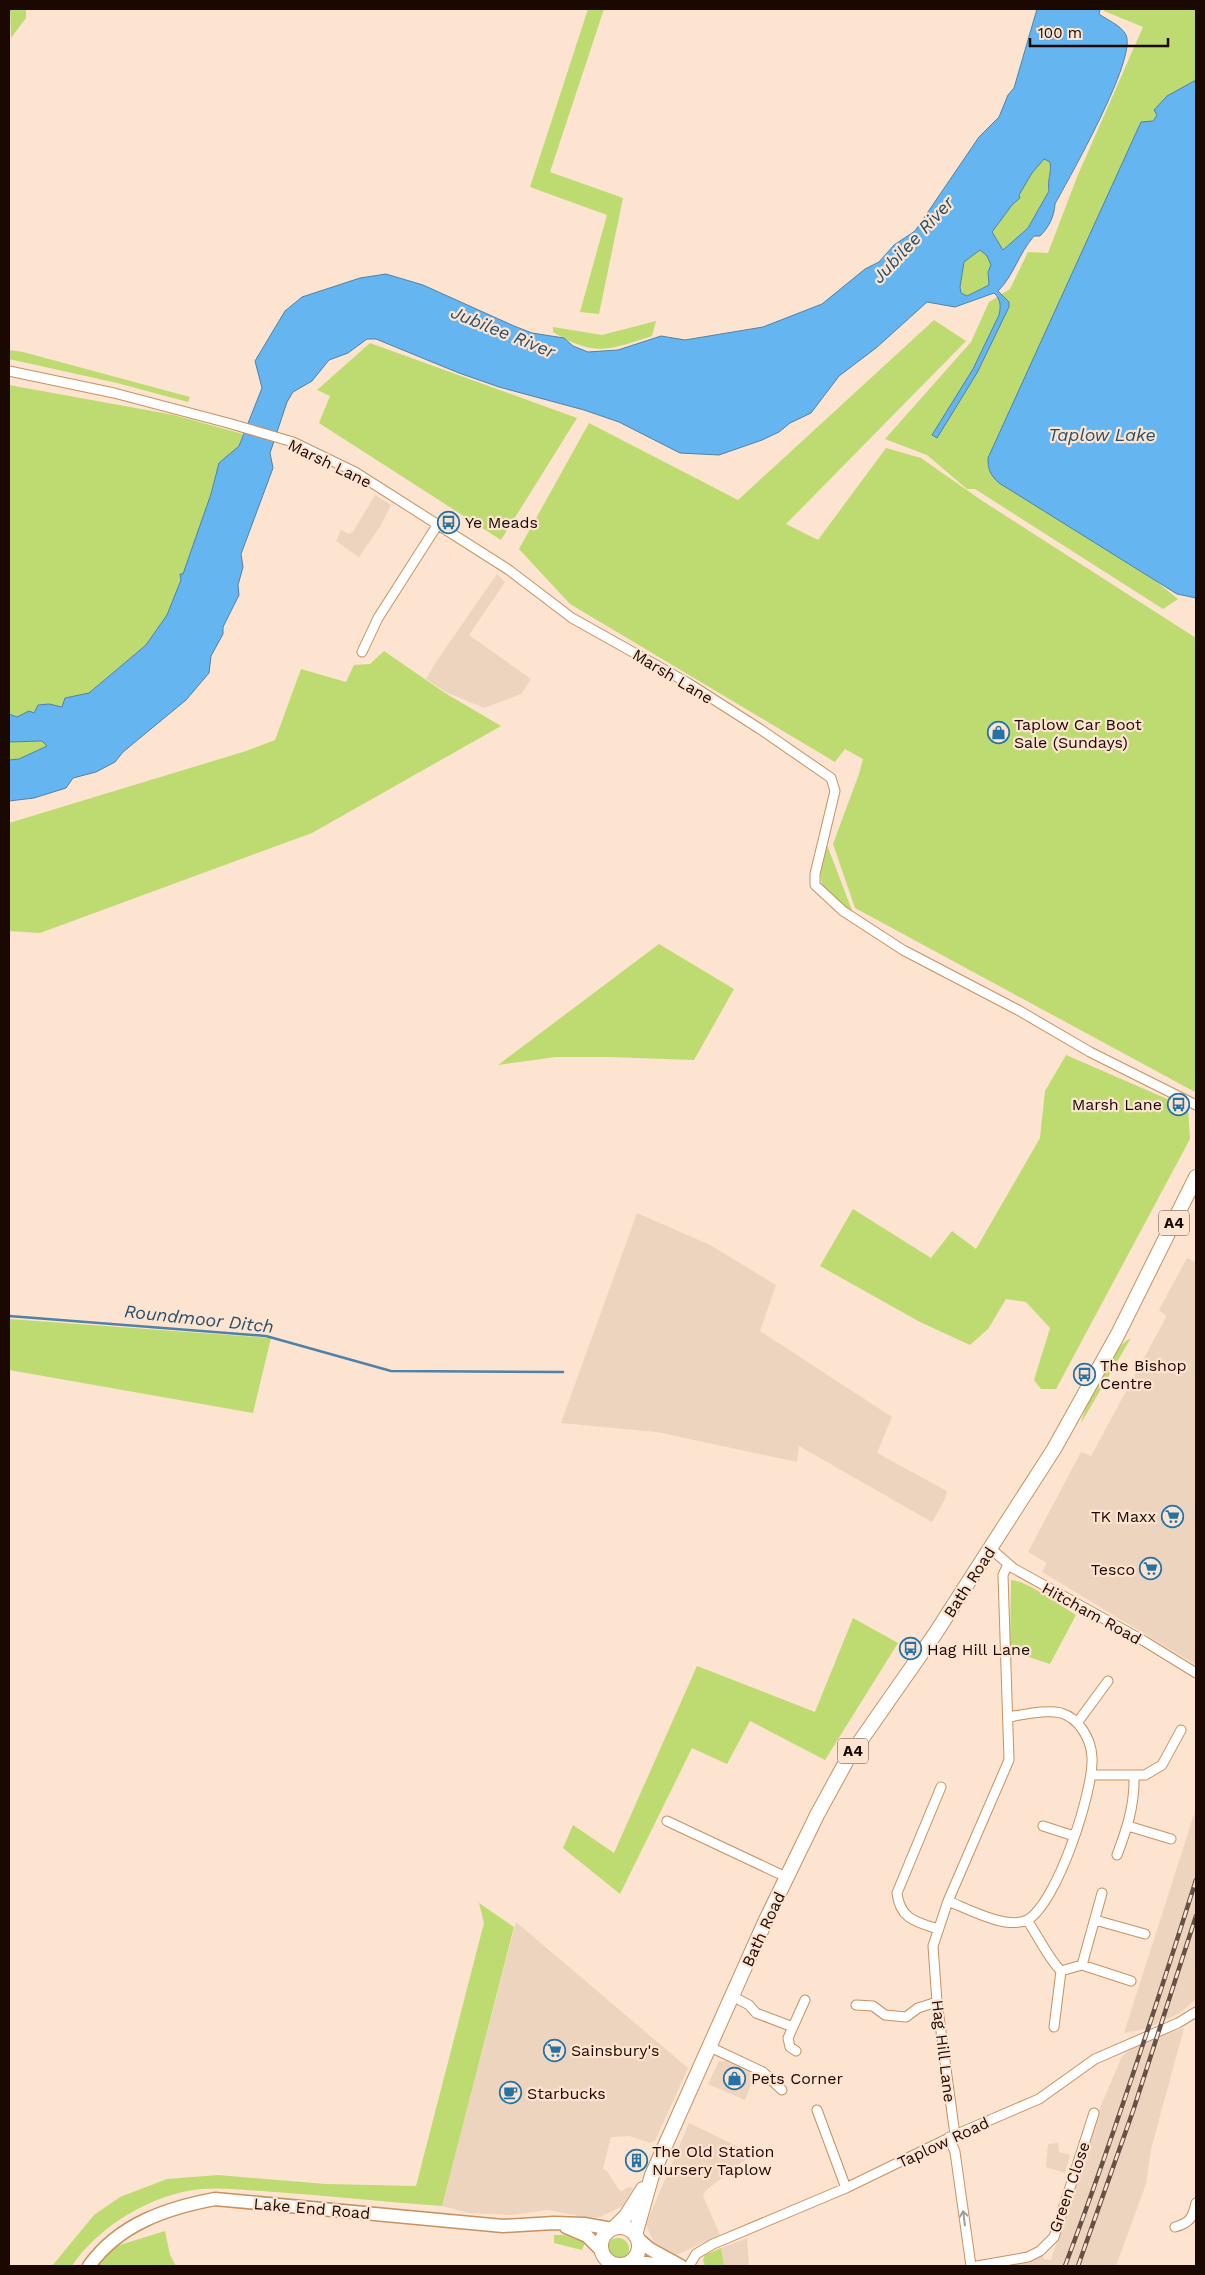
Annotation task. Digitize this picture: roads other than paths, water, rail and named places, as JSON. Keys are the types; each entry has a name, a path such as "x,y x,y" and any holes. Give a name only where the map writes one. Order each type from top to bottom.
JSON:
{"main road":[{"name":"Bath Road","path":"613,2228 626,2216 652,2175 786,1877 847,1760 991,1549 1054,1449 1090,1386 1196,1177"},
{"name":"Bath Road","path":"636,2236 652,2175"},
{"name":"Lake End Road","path":"90,2266 105,2248 129,2228 155,2215 184,2205 215,2199 503,2226 554,2223 584,2224 613,2228"},
{"name":"Lake End Road","path":"554,2223 588,2236 601,2251"},
{"path":"598,2266 603,2237 613,2228 626,2228 650,2250 680,2266"},
{"path":"626,2265 633,2261 638,2252 636,2236"},
{"path":"601,2251 611,2263 680,2266"}],"street":[{"name":"Marsh Lane","path":"9,371 114,393 228,423 293,442 355,472 509,570 572,618 688,683 760,729 831,778 835,791 814,885 843,911 903,950 1018,1010 1090,1052 1196,1105"},
{"path":"362,652 378,618 438,524"},
{"name":"Hitcham Road","path":"991,1549 1008,1564 1196,1673"},
{"name":"Hag Hill Lane","path":"971,2266 956,2152 952,2136 933,1955 938,1929 948,1901 1009,1760 1003,1575 1008,1564"},
{"path":"1077,1723 1108,1681"},
{"path":"948,1901 999,1921 1014,1923 1027,1920 1038,1912 1047,1899 1065,1862 1089,1792 1092,1756 1089,1738 1077,1723 1062,1713 1044,1712 1008,1717"},
{"path":"1091,1775 1146,1775 1162,1765 1181,1730"},
{"path":"1117,1855 1128,1826 1135,1792 1134,1775"},
{"path":"938,1929 918,1923 904,1914 899,1904 897,1893 941,1787"},
{"path":"667,1821 786,1877"},
{"path":"1043,1826 1074,1836"},
{"path":"1128,1826 1171,1839"},
{"path":"1082,1966 1102,1893"},
{"path":"1027,1920 1042,1941 1055,1965 1061,1971"},
{"path":"1095,1920 1145,1934"},
{"path":"1061,1971 1082,1966 1130,1981"},
{"path":"1054,2027 1061,1971"},
{"path":"732,1996 749,2004 756,2013 793,2027"},
{"path":"796,2051 790,2046 788,2038 805,2000"},
{"path":"856,2005 873,2006 885,2015 906,2016 918,2008 937,2002"},
{"name":"Taplow Road","path":"689,2266 696,2254 713,2244 846,2188 952,2136 1038,2099 1095,2059 1186,2019 1196,2012"},
{"path":"710,2047 763,2072 782,2090"},
{"path":"817,2110 846,2188"},
{"name":"Green Close","path":"977,2266 1028,2257 1040,2251 1054,2237 1094,2113"},
{"path":"1175,2227 1184,2225 1192,2218 1196,2203"}],"water":[{"name":"Jubilee River","path":"1037,9 1100,9 1099,14 1124,31 1126,35 1127,48 1122,68 1100,119 1055,204 1054,213 1046,229 1040,236 1034,236 1004,285 998,291 1009,302 1009,307 977,373 937,438 932,435 973,369 999,315 1000,303 994,293 955,307 927,302 876,348 839,376 811,413 762,440 719,455 680,453 619,422 584,410 499,387 376,339 367,339 348,353 329,360 312,381 293,392 287,402 270,453 273,468 241,554 243,567 238,585 239,595 223,627 223,634 211,656 209,673 186,700 123,752 115,762 96,772 73,778 66,788 34,798 9,801 9,760 19,759 47,746 42,741 9,742 9,714 17,717 29,711 34,713 38,705 49,704 62,707 65,698 89,693 146,645 167,615 181,580 180,574 183,574 211,494 219,463 239,446 262,388 255,361 285,311 302,297 360,278 386,274 423,285 532,333 564,338 573,346 588,352 618,350 661,336 685,340 763,327 822,304 865,269 879,262 894,245 915,231 979,137 999,117 1008,95 1014,88","holes":["1044,159 1050,162 1049,191 1028,228 1003,250 992,232 1012,205 1020,198 1019,195 1032,173","980,250 987,256 991,265 988,272 989,285 967,296 961,293 960,287 964,262"]},
{"name":"Taplow Lake","path":"1196,80 1196,598 1177,594 999,483 990,472 988,458 1141,122 1153,121 1157,115 1154,110 1167,96"}],"waterway":[{"name":"Roundmoor Ditch","path":"9,1316 266,1336 391,1371 563,1372"}],"railway":[{"path":"1065,2266 1133,2074 1196,1880"},
{"path":"1078,2266 1133,2111 1196,1916"}],"place":[{"name":"Ye Meads","path":"449,522"},
{"name":"Taplow Car Boot Sale (Sundays)","path":"998,733"},
{"name":"Marsh Lane","path":"1178,1104"},
{"name":"The Bishop Centre","path":"1084,1374"},
{"name":"TK Maxx","path":"1172,1516"},
{"name":"Tesco","path":"1151,1569"},
{"name":"Hag Hill Lane","path":"911,1649"},
{"name":"Sainsbury's","path":"555,2050"},
{"name":"Pets Corner","path":"735,2078"},
{"name":"Starbucks","path":"511,2093"},
{"name":"The Old Station Nursery Taplow","path":"636,2160"}]}
